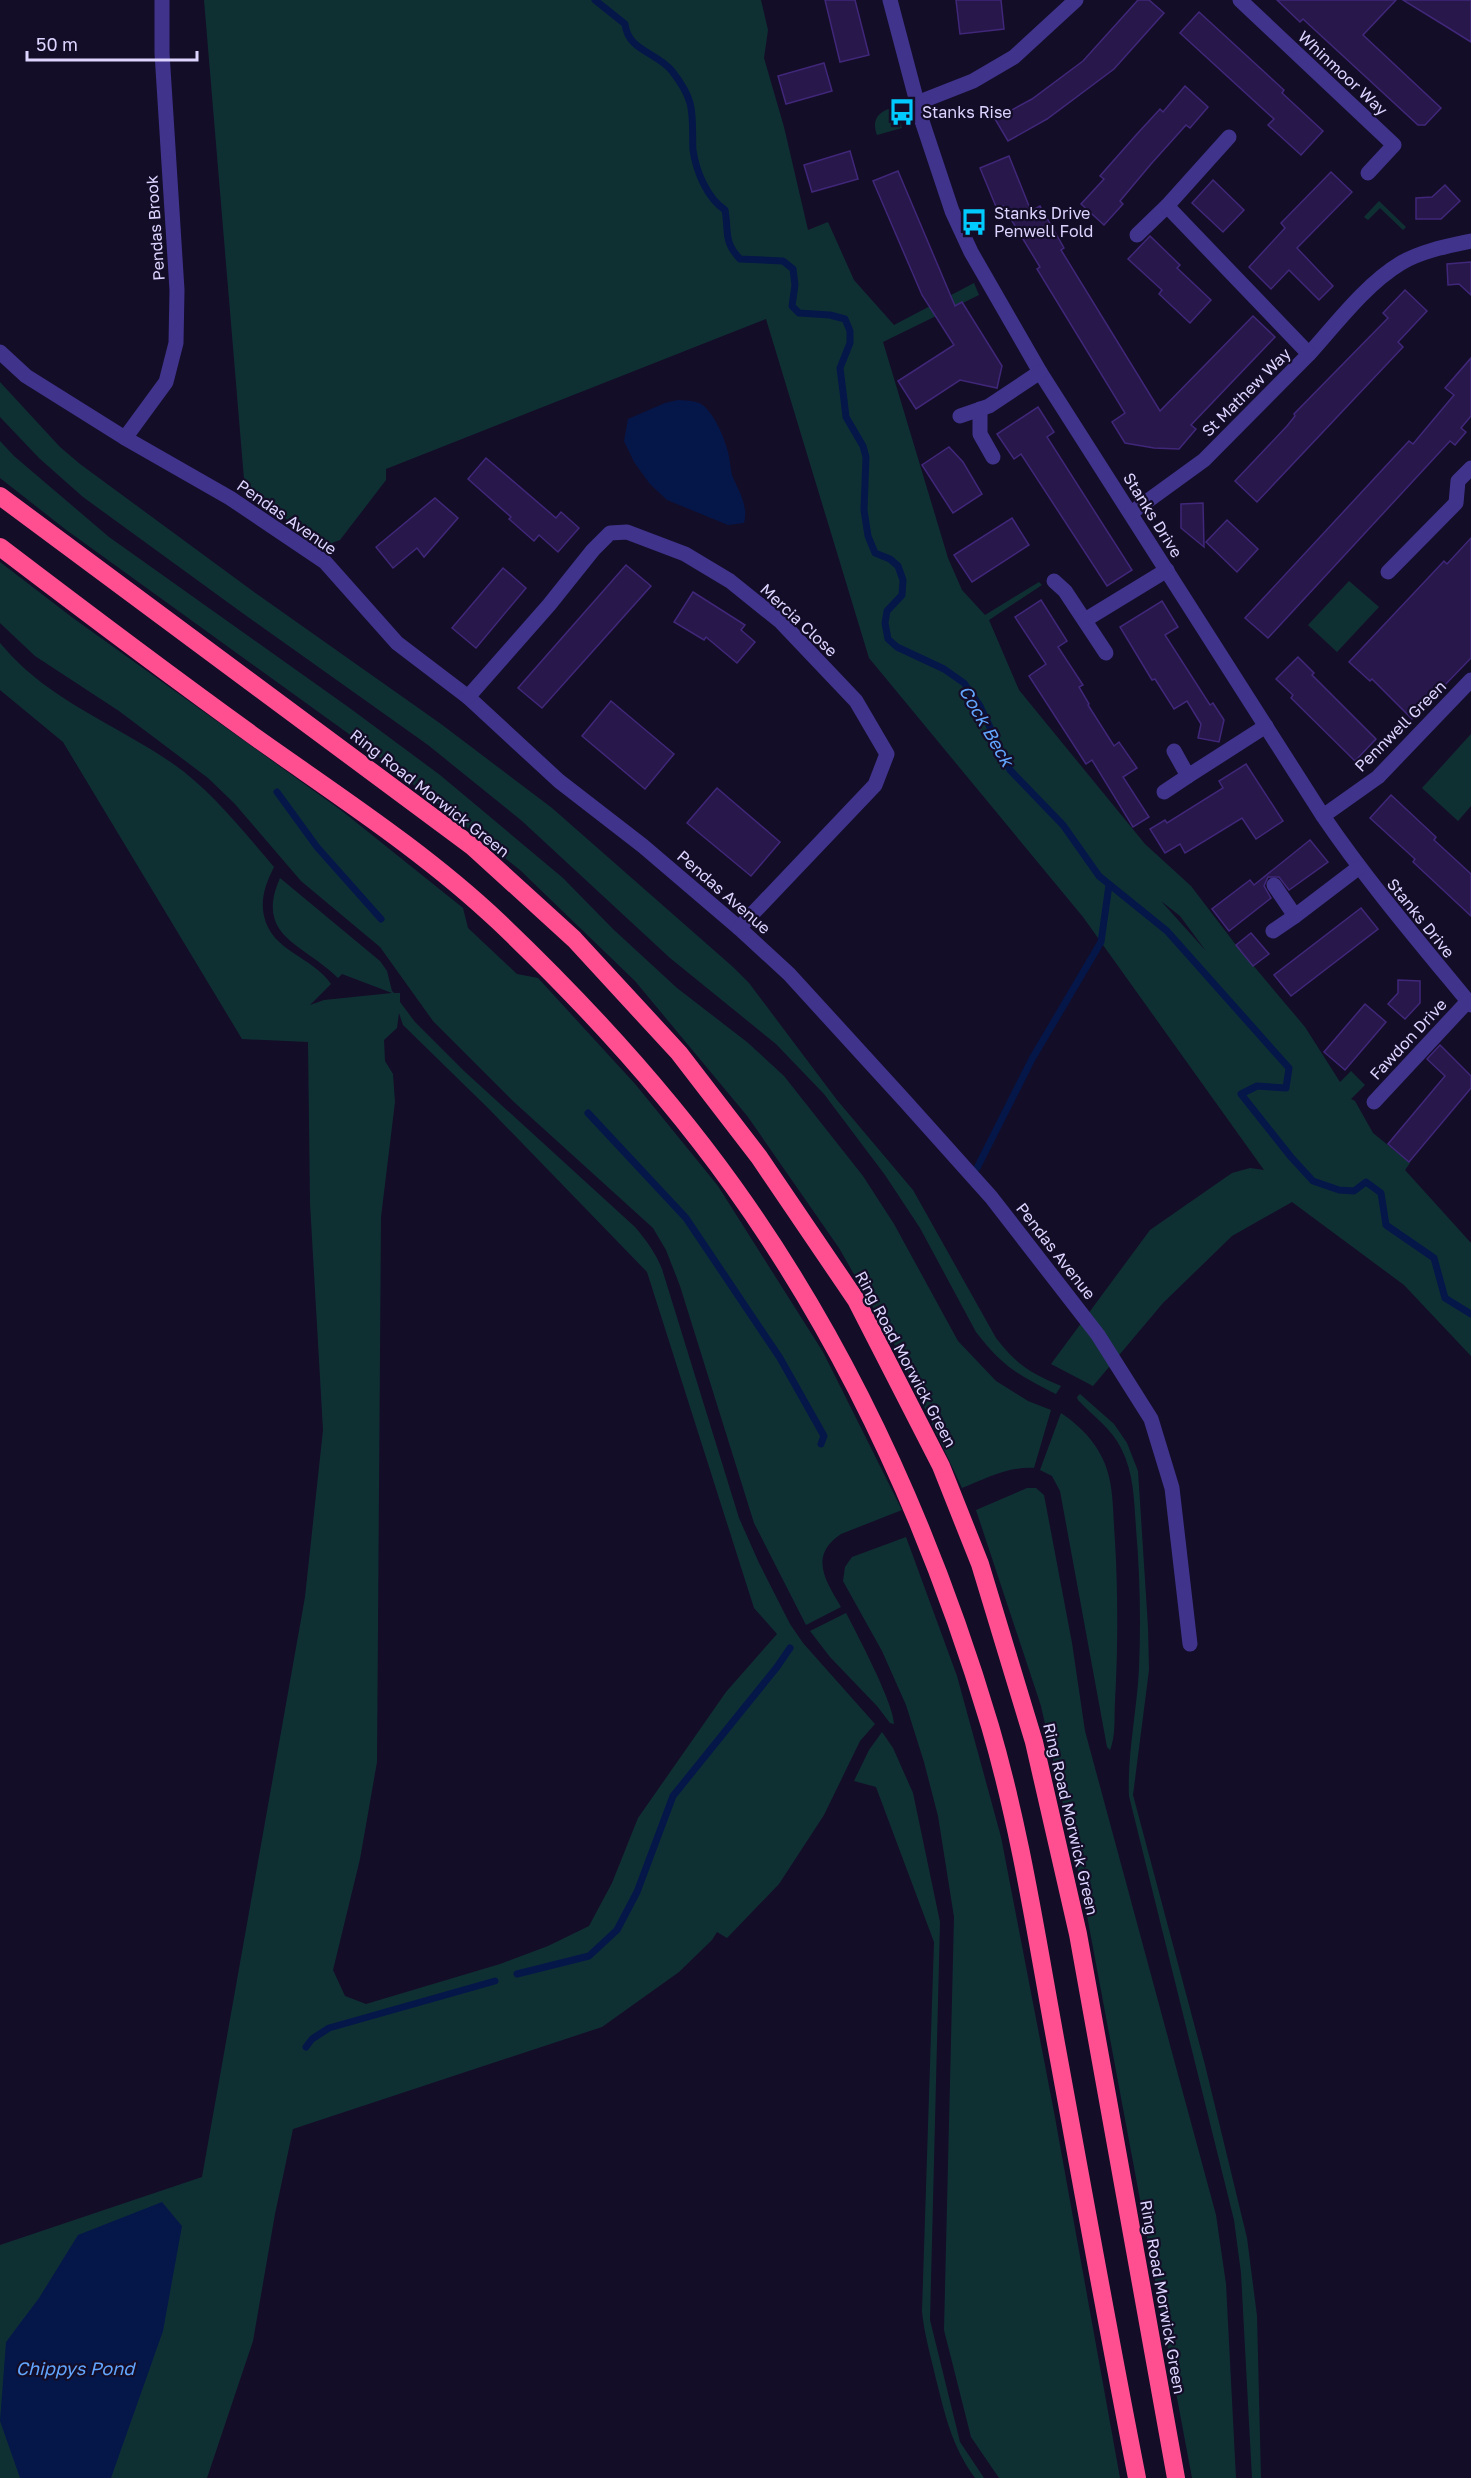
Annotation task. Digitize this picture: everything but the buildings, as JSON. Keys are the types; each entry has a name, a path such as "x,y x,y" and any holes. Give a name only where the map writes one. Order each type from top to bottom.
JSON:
{"highway":[{"name":"Ring Road Morwick Green","path":"0,496 473,847 574,939 679,1053 759,1157 856,1300 941,1466 980,1564 1034,1742 1078,1934 1176,2478"},
{"path":"0,547 241,727 405,843 496,919 571,994 666,1100 733,1186 795,1280 869,1412 905,1492 955,1618 992,1731 1021,1853 1137,2478"}],"street":[{"name":"Pendas Brook","path":"125,438 166,382 176,343 177,290 162,53 162,0"},
{"name":"Stanks Drive","path":"890,0 917,103 952,211 971,252 1040,372 1323,816 1359,868 1452,985 1469,1003"},
{"path":"917,103 973,81 1014,57 1076,0"},
{"name":"Whinmoor Way","path":"1240,0 1394,145 1368,173"},
{"path":"1137,235 1167,206 1229,137"},
{"name":"St Mathew Way","path":"1131,513 1204,460 1309,354 1167,206"},
{"path":"1309,354 1360,296 1401,263 1440,248 1471,241"},
{"name":"Pendas Avenue","path":"0,352 26,376 125,438 230,498 325,562 397,643 468,697 559,782 643,846 789,974 991,1197 1098,1335 1151,1419 1172,1488 1190,1644"},
{"path":"960,416 989,406 1040,372"},
{"path":"980,409 980,434 993,457"},
{"path":"1388,572 1456,503 1458,481 1471,468"},
{"name":"Mercia Close","path":"468,697 610,533 627,531 685,554 730,581 781,622 856,701 886,754 875,786 739,928"},
{"path":"1085,620 1167,570"},
{"path":"1054,581 1065,591 1106,653"},
{"name":"Pennwell Green","path":"1323,816 1378,777 1471,680"},
{"path":"1164,792 1266,726"},
{"path":"1174,751 1188,776"},
{"path":"1273,931 1359,868"},
{"path":"1274,885 1295,916"},
{"name":"Fawdon Drive","path":"1374,1102 1469,1003"}],"green space":[{"path":"204,0 761,0 768,30 764,58 784,127 808,230 828,222 854,280 894,325 974,283 979,295 883,342 948,558 962,590 985,615 1039,582 1042,585 989,620 1019,690 1145,844 1191,886 1236,945 1305,1027 1340,1082 1351,1071 1365,1085 1351,1099 1355,1101 1373,1133 1410,1163 1405,1170 1471,1243 1471,1356 1404,1285 1292,1202 1232,1236 1163,1303 1093,1386 1051,1364 1150,1230 1232,1173 1250,1168 1264,1170 1083,917 869,658 766,319 386,469 386,480 340,540 329,544 318,541 245,491","holes":["1161,901 1180,916 1206,951"]},
{"path":"891,108 896,122 900,121 902,128 877,135 875,125 877,118 882,112"},
{"path":"1379,201 1406,227 1403,230 1380,208 1368,220 1364,217"},
{"path":"0,382 60,447 80,464 254,592 441,724 552,808 733,967 749,983 837,1100 913,1190 996,1338 1024,1367 1061,1386 1056,1394 1012,1369 976,1332 920,1228 885,1175 824,1094 776,1044 670,958 522,821 428,745 83,497 39,458 0,417"},
{"path":"0,441 14,456 109,537 440,775 563,878 613,929 677,988 747,1042 784,1076 863,1176 894,1224 958,1341 996,1381 1028,1401 1051,1410 1034,1468 1006,1471 962,1488 898,1351 839,1248 748,1117 635,981 520,870 360,742 65,529 0,478"},
{"path":"0,562 73,618 342,811 463,908 468,928 517,974 538,978 636,1085 718,1186 823,1352 902,1510 841,1534 825,1551 823,1569 830,1588 841,1607 806,1625 754,1523 680,1286 666,1250 653,1228 514,1102 433,1021 380,947 301,881 234,803 208,778 119,711 35,656 0,623"},
{"path":"1349,581 1379,607 1337,652 1308,625"},
{"path":"0,643 25,669 60,696 154,751 186,774 226,812 274,867 263,897 264,916 268,928 284,946 314,967 331,984 310,1005 324,1000 392,993 342,974 338,978 287,937 278,927 273,914 274,898 280,878 380,961 387,971 392,991 400,993 400,1002 415,1022 463,1070 635,1227 650,1246 662,1269 739,1518 759,1563 790,1624 803,1643 875,1724 860,1741 824,1815 779,1884 727,1938 717,1932 712,1940 679,1972 602,2027 293,2129 275,2214 253,2341 207,2478 0,2478 0,2245 202,2177 305,1597 323,1430 310,1203 308,1042 242,1039 63,742 0,690","holes":["399,1013 403,1025 490,1110 647,1272 754,1608 777,1634 726,1692 638,1818 612,1883 589,1926 548,1946 500,1964 366,2004 345,1996 333,1970 360,1859 377,1762 381,1217 395,1102 393,1074 385,1061 384,1040 397,1028"]},
{"path":"1471,734 1471,806 1458,821 1422,788"},
{"path":"1080,1394 1114,1424 1127,1443 1138,1471 1149,1670 1133,1795 1205,2065 1247,2238 1257,2316 1261,2478 1252,2478 1241,2273 1234,2220 1129,1796 1129,1765 1138,1685 1140,1634 1133,1487 1129,1467 1121,1448 1107,1428 1078,1400 1077,1397"},
{"path":"1061,1413 1083,1431 1096,1446 1105,1464 1111,1490 1116,1561 1117,1661 1113,1739 1110,1750 1107,1747 1060,1491 1052,1476 1040,1470"},
{"path":"1027,1488 1036,1488 1044,1495 1072,1643 1085,1731 1216,2215 1226,2284 1236,2478 1192,2478 1083,1894 1041,1706 976,1510"},
{"path":"906,1537 957,1676 1001,1837 1054,2112 1120,2478 999,2478 971,2437 944,2330 954,1917 938,1816 906,1705 882,1651 843,1581 845,1567 852,1557"},
{"path":"846,1613 882,1686 894,1724 890,1723 877,1706 830,1657 810,1631"},
{"path":"882,1732 893,1748 913,1793 940,1922 930,2320 960,2442 984,2478 975,2478 954,2441 942,2403 923,2319 934,1942 876,1787 854,1781 869,1750"}],"water":[{"path":"678,400 699,403 709,411 716,422 729,455 732,475 744,504 744,523 728,525 667,500 650,484 634,462 624,441 628,419 665,403"},
{"name":"Chippys Pond","path":"162,2202 182,2226 163,2331 111,2478 20,2478 0,2421 6,2342 39,2298 78,2235"}],"waterway":[{"name":"Cock Beck","path":"595,0 625,24 627,33 637,46 666,65 685,90 691,109 693,150 697,167 713,199 725,210 729,241 735,253 740,259 783,261 793,269 795,285 792,306 799,313 830,315 845,319 850,331 850,343 840,368 846,417 863,446 866,457 864,510 868,536 875,553 890,559 898,566 903,580 902,595 887,611 885,623 888,639 897,647 944,669 964,683 980,706 1010,770 1063,825 1099,876 1167,931 1289,1068 1286,1088 1257,1086 1241,1094 1291,1157 1313,1181 1339,1190 1354,1191 1366,1182 1381,1193 1386,1225 1434,1258 1445,1298 1471,1314"},
{"path":"277,792 317,847 381,919"},
{"path":"977,1168 1032,1059 1101,942 1109,885"},
{"path":"588,1113 686,1218 780,1358 824,1436 821,1444"},
{"path":"517,1974 589,1956 617,1930 637,1892 673,1796 790,1648"},
{"path":"306,2047 312,2039 329,2028 495,1981"}],"place":[{"name":"Stanks Rise","path":"902,112"},
{"name":"Stanks Drive Penwell Fold","path":"974,222"}]}
